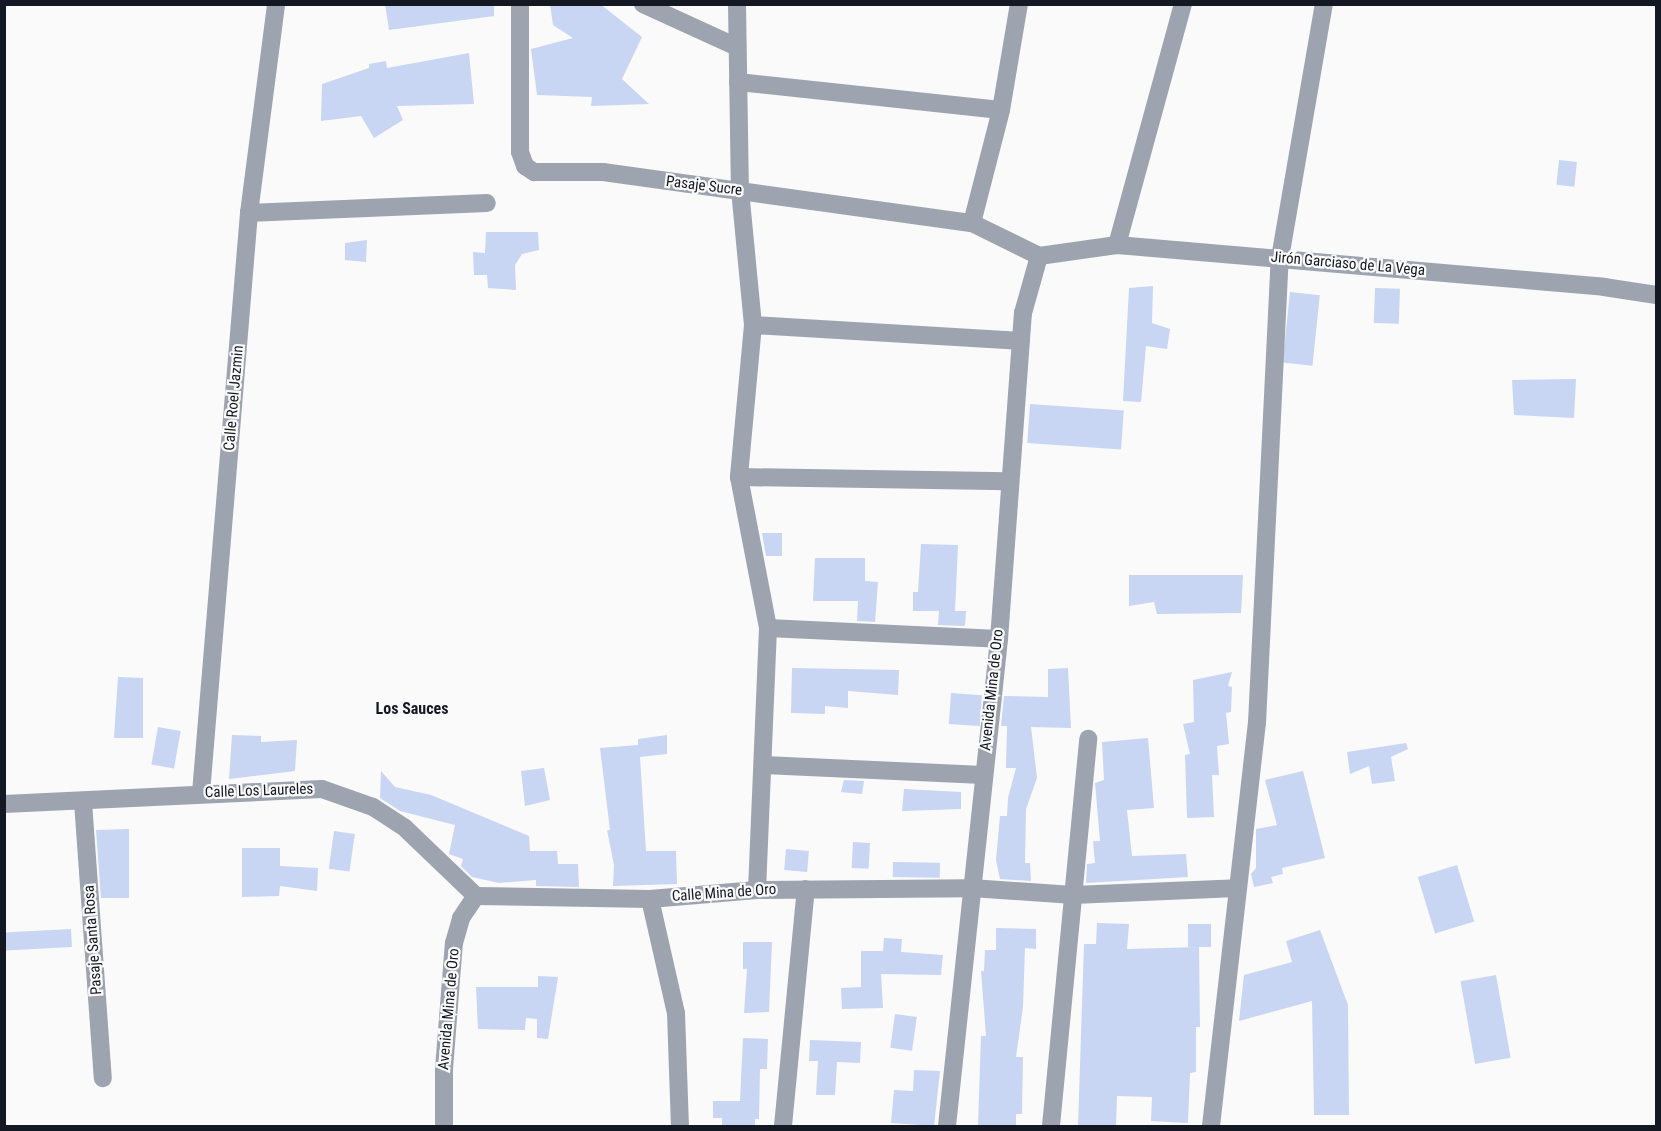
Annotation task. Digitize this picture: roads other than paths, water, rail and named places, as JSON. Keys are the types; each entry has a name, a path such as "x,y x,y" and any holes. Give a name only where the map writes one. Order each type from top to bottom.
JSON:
{"street":[{"name":"Calle Roel Jazmin","path":"201,793 249,213 276,4"},
{"name":"Pasaje Sucre","path":"520,4 520,152 525,166 534,172 603,172 972,223 1039,256"},
{"path":"643,4 737,47"},
{"path":"737,4 740,190 753,325 739,477 768,628 757,890"},
{"path":"972,223 1001,110 1019,4"},
{"path":"1117,245 1183,4"},
{"path":"1211,1126 1257,723 1280,258 1324,4"},
{"path":"738,82 1001,110"},
{"path":"249,213 487,203"},
{"name":"Jirón Garciaso de La Vega","path":"1039,256 1117,245 1604,287 1656,295"},
{"name":"Avenida Mina de Oro","path":"947,1126 999,639 1008,481 1020,341 1030,276 1039,256"},
{"path":"753,325 1020,341"},
{"path":"739,477 1008,481"},
{"path":"768,628 999,639"},
{"path":"1051,1126 1088,739"},
{"path":"764,765 983,775"},
{"name":"Calle Los Laureles","path":"4,804 322,789 346,795 405,828 476,896"},
{"name":"Pasaje Santa Rosa","path":"83,802 103,1078"},
{"name":"Calle Mina de Oro","path":"476,896 650,899 757,890 971,888 1073,895 1237,888"},
{"path":"783,1126 806,889"},
{"name":"Avenida Mina de Oro","path":"444,1126 444,1069 454,943 461,918 476,896"},
{"path":"650,899 676,1013 680,1126"}],"district":[{"name":"Los Sauces","path":"412,709"}]}
